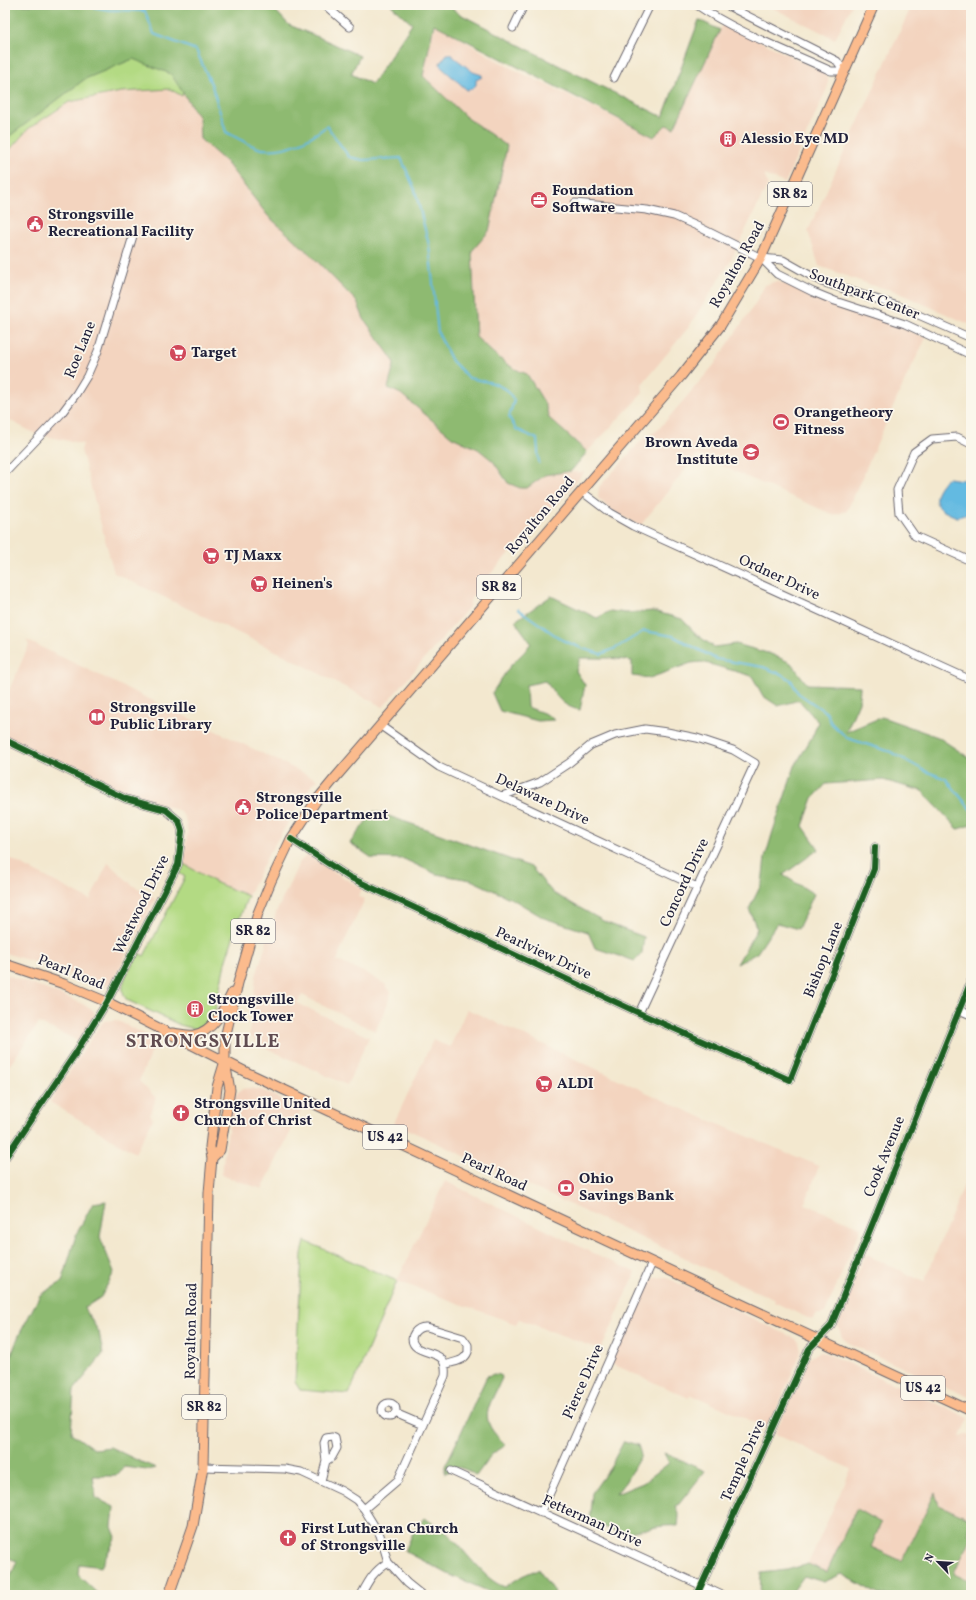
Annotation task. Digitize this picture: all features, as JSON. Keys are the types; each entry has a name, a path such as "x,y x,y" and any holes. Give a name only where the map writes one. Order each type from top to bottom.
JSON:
{"main road":[{"name":"Royalton Road","path":"212,1158 220,1150 230,1090 225,1062 226,1038 238,982 264,896 291,839 316,801 580,491 681,376 721,325 761,258 874,5"},
{"name":"Pearl Road","path":"5,964 64,984 107,1002 225,1062 971,1410"},
{"path":"165,1032 193,1035 210,1028 227,1003 238,982"},
{"name":"Royalton Road","path":"169,1595 193,1526 203,1468 208,1200 212,1158 210,1147 217,1087 225,1062"}],"street":[{"path":"325,5 350,27"},
{"path":"513,28 524,5"},
{"path":"614,78 650,5"},
{"path":"697,5 707,12 741,29 831,71 844,71"},
{"path":"726,5 837,61 844,71"},
{"path":"575,203 634,208 669,214 699,227 761,258"},
{"name":"Roe Lane","path":"5,473 61,414 87,376 98,351 133,236"},
{"name":"Southpark Center","path":"761,258 783,260 818,280 898,306 971,338"},
{"name":"Southpark Center","path":"761,258 777,274 812,292 905,324 971,355"},
{"path":"971,444 957,437 932,439 914,452 897,490 899,513 915,536 966,560 971,559"},
{"name":"Ordner Drive","path":"580,491 610,513 633,526 971,680"},
{"name":"Delaware Drive","path":"381,726 439,767 697,887"},
{"name":"Concord Drive","path":"502,796 540,782 569,763 591,745 615,734 644,729 697,738 733,750 755,763 639,1013"},
{"name":"Westwood Drive","path":"5,740 126,799 166,810 176,817 181,825 182,840 178,865 107,1002 75,1054 5,1158"},
{"name":"Pearlview Drive","path":"291,839 349,877 639,1013 790,1080"},
{"name":"Bishop Lane","path":"790,1080 874,869 875,847"},
{"name":"Cook Avenue","path":"817,1339 831,1326 971,981"},
{"path":"959,1010 971,1016"},
{"name":"Pierce Drive","path":"540,1513 652,1262"},
{"path":"364,1509 398,1480 445,1376 445,1365 442,1359 437,1355 415,1345 412,1338 417,1329 423,1327 463,1338 466,1342 468,1352 465,1358 445,1365"},
{"name":"Temple Drive","path":"697,1595 809,1349 817,1339"},
{"path":"395,1413 423,1425"},
{"path":"321,1481 326,1460"},
{"path":"203,1468 284,1469 301,1472 356,1500 364,1509 380,1535 388,1562 407,1583 422,1595"},
{"name":"Fetterman Drive","path":"451,1471 722,1595"},
{"path":"361,1595 369,1579 377,1570 388,1562"}],"shaded area":[{"path":"767,5 852,5 835,39"},
{"path":"912,5 971,5 971,325 892,290 871,285 819,266 808,231"},
{"path":"723,23 821,71 828,77 828,86 785,183 764,175 768,184 730,262 688,328 642,384 643,393 587,452 549,418 545,404 527,375 517,371 492,352 476,337 472,250 489,231 507,146 466,117 423,76 435,24 507,66 654,137 666,125 674,128"},
{"path":"170,89 182,96 184,91 199,118 200,139 226,162 268,216 311,255 357,302 364,319 393,360 394,365 388,388 401,394 452,437 478,449 493,461 505,481 539,480 545,475 554,473 584,472 559,502 547,511 493,571 471,598 469,607 383,707 286,656 114,573 81,450 83,444 36,434 5,418 5,155 28,129 69,102 121,92"},
{"path":"777,281 882,319 926,338 906,378 847,511 834,515 697,455 640,526 609,508 598,498 599,487 642,440 658,430 714,365 755,304 765,285"},
{"path":"26,640 318,780 313,783 269,853 248,896 217,883 182,863 188,832 185,818 180,811 163,805 123,796 5,736 5,699 29,645"},
{"path":"307,855 362,889 358,897 365,899 341,949 337,961 368,974 386,985 391,992 385,1011 375,1031 302,995 297,1003 369,1037 347,1085 264,1047 249,1036 256,976 276,913 299,863"},
{"path":"5,856 90,900 108,863 131,884 152,896 155,900 113,980 110,983 98,987 61,970 5,953"},
{"path":"5,974 79,1002 94,1011 95,1016 79,1041 39,1023 5,1072"},
{"path":"467,1009 689,1112 819,1166 805,1204 861,1227 825,1313 815,1315 812,1320 774,1302 775,1300 394,1123 433,1040 450,1047"},
{"path":"116,1020 156,1040 139,1081 156,1098 150,1114 153,1119 135,1153 50,1102 98,1028 104,1021"},
{"path":"250,1088 262,1090 302,1109 262,1189 221,1175 235,1096 241,1089"},
{"path":"445,1181 601,1257 636,1272 601,1350 519,1319 516,1324 397,1281"},
{"path":"965,1183 971,1186 971,1398 848,1343 842,1337 838,1325 851,1286 865,1254 924,1282"},
{"path":"665,1277 796,1339 799,1342 801,1350 797,1362 768,1428 690,1394 689,1398 610,1363 649,1281 656,1278"},
{"path":"819,1352 825,1353 969,1418 961,1436 968,1435 971,1437 971,1512 968,1511 965,1517 939,1505 935,1493 902,1561 871,1547 856,1510 827,1572 808,1564 851,1469 775,1434 804,1368 810,1358"},
{"path":"971,1522 971,1536 968,1534"},
{"path":"971,1536 971,1582 954,1574"}],"green space":[{"path":"5,5 215,5 182,96 170,89 121,92 69,102 28,129 5,155"},
{"path":"5,5 270,5 289,25 360,56 351,74 372,84 412,24 391,5 448,5 458,13 663,117 699,20 720,30 674,128 666,125 654,137 434,24 423,76 466,117 507,146 489,231 472,251 476,337 506,363 527,374 545,404 549,418 587,452 571,471 545,475 527,488 520,488 508,483 493,461 478,449 452,437 401,394 388,388 394,365 393,360 364,319 357,302 311,255 268,216 226,162 200,139 199,118 171,74 133,59 85,79 7,138 5,142"},
{"path":"551,596 597,618 610,611 626,613 653,611 682,619 697,635 714,647 736,644 771,654 791,663 807,684 860,686 859,702 846,732 882,717 938,737 971,759 971,825 958,829 922,791 883,780 826,784 813,798 803,826 819,849 783,875 814,894 798,929 777,923 757,953 737,964 757,929 749,909 762,883 765,858 773,831 795,766 813,735 818,722 799,700 778,706 763,696 752,676 702,662 691,663 650,678 632,676 632,661 610,658 580,658 576,671 585,685 580,710 563,703 545,681 526,685 527,707 546,714 555,720 538,721 500,711 492,693 510,666 531,643 515,621"},
{"path":"374,811 531,867 553,893 607,923 644,937 642,953 635,961 595,948 588,932 544,918 514,900 471,880 436,874 404,859 372,858 350,843"},
{"path":"182,863 217,883 248,896 225,963 215,1011 208,1025 199,1030 180,1025 127,1000 123,989 129,970 139,953 144,956 185,877 179,873"},
{"path":"106,1201 100,1237 114,1272 101,1297 84,1308 99,1332 103,1354 74,1390 71,1433 94,1449 110,1447 156,1468 147,1470 124,1467 116,1476 93,1476 96,1498 114,1507 112,1527 116,1537 101,1567 79,1564 78,1575 99,1595 5,1595 5,1590 17,1561 5,1557 5,1377 12,1373 11,1356 19,1335 40,1295 62,1282 76,1235 93,1203"},
{"path":"305,1241 397,1281 349,1394 300,1390 295,1382 302,1254"},
{"path":"494,1374 501,1375 502,1378 489,1406 488,1420 491,1428 506,1445 491,1455 476,1476 467,1470 455,1467 451,1471 445,1473 445,1466 487,1376"},
{"path":"624,1441 638,1445 641,1455 626,1481 616,1494 643,1483 669,1463 664,1453 705,1471 679,1504 675,1506 679,1515 678,1526 665,1526 620,1532 589,1521 592,1493 609,1469"},
{"path":"935,1493 939,1505 965,1517 971,1522 968,1534 971,1536 954,1574 971,1582 971,1595 879,1595 842,1574 824,1582 804,1576 790,1595 760,1595 761,1573 787,1570 808,1564 827,1572 856,1509 881,1523 871,1547 902,1561"},
{"path":"425,1518 453,1538 482,1571 497,1584 505,1587 522,1576 538,1569 556,1595 497,1595 448,1574 405,1551 413,1533"}],"water":[{"path":"447,54 450,54 473,72 482,75 482,77 476,80 476,85 472,89 467,90 441,67 440,63"},
{"path":"948,478 971,481 971,512 968,514 957,517 944,511 937,504 937,492"}],"waterway":[{"path":"82,5 109,10 145,11 154,34 196,50 212,86 226,132 249,144 262,149 280,149 289,147 305,140 327,126 349,157 363,160 401,158 415,190 429,245 438,333 452,361 469,378 493,383 507,390 514,400 509,417 516,429 537,439 539,463"},
{"path":"518,609 562,640 601,654 616,648 644,631 673,636 716,659 763,667 781,674 791,680 798,693 827,713 831,723 847,738 891,752 925,771 946,779 971,810"}],"cycle path":[{"path":"5,740 126,799 166,810 179,821 182,831 178,865 107,1002 75,1054 5,1158"},
{"path":"291,839 349,877 639,1013 790,1080 874,869 875,847"},
{"path":"697,1595 809,1349 831,1326 971,981"}],"place":[{"name":"Alessio Eye MD","path":"728,139"},
{"name":"Foundation Software","path":"539,200"},
{"name":"Strongsville Recreational Facility","path":"35,224"},
{"name":"Target","path":"178,353"},
{"name":"Orangetheory Fitness","path":"781,422"},
{"name":"Brown Aveda Institute","path":"751,452"},
{"name":"TJ Maxx","path":"211,556"},
{"name":"Heinen's","path":"259,584"},
{"name":"Strongsville Public Library","path":"97,717"},
{"name":"Strongsville Police Department","path":"243,807"},
{"name":"Strongsville Clock Tower","path":"195,1009"},
{"name":"ALDI","path":"544,1084"},
{"name":"Strongsville United Church of Christ","path":"181,1113"},
{"name":"Ohio Savings Bank","path":"566,1188"},
{"name":"First Lutheran Church of Strongsville","path":"288,1538"}],"district":[{"name":"STRONGSVILLE","path":"203,1042"}]}
